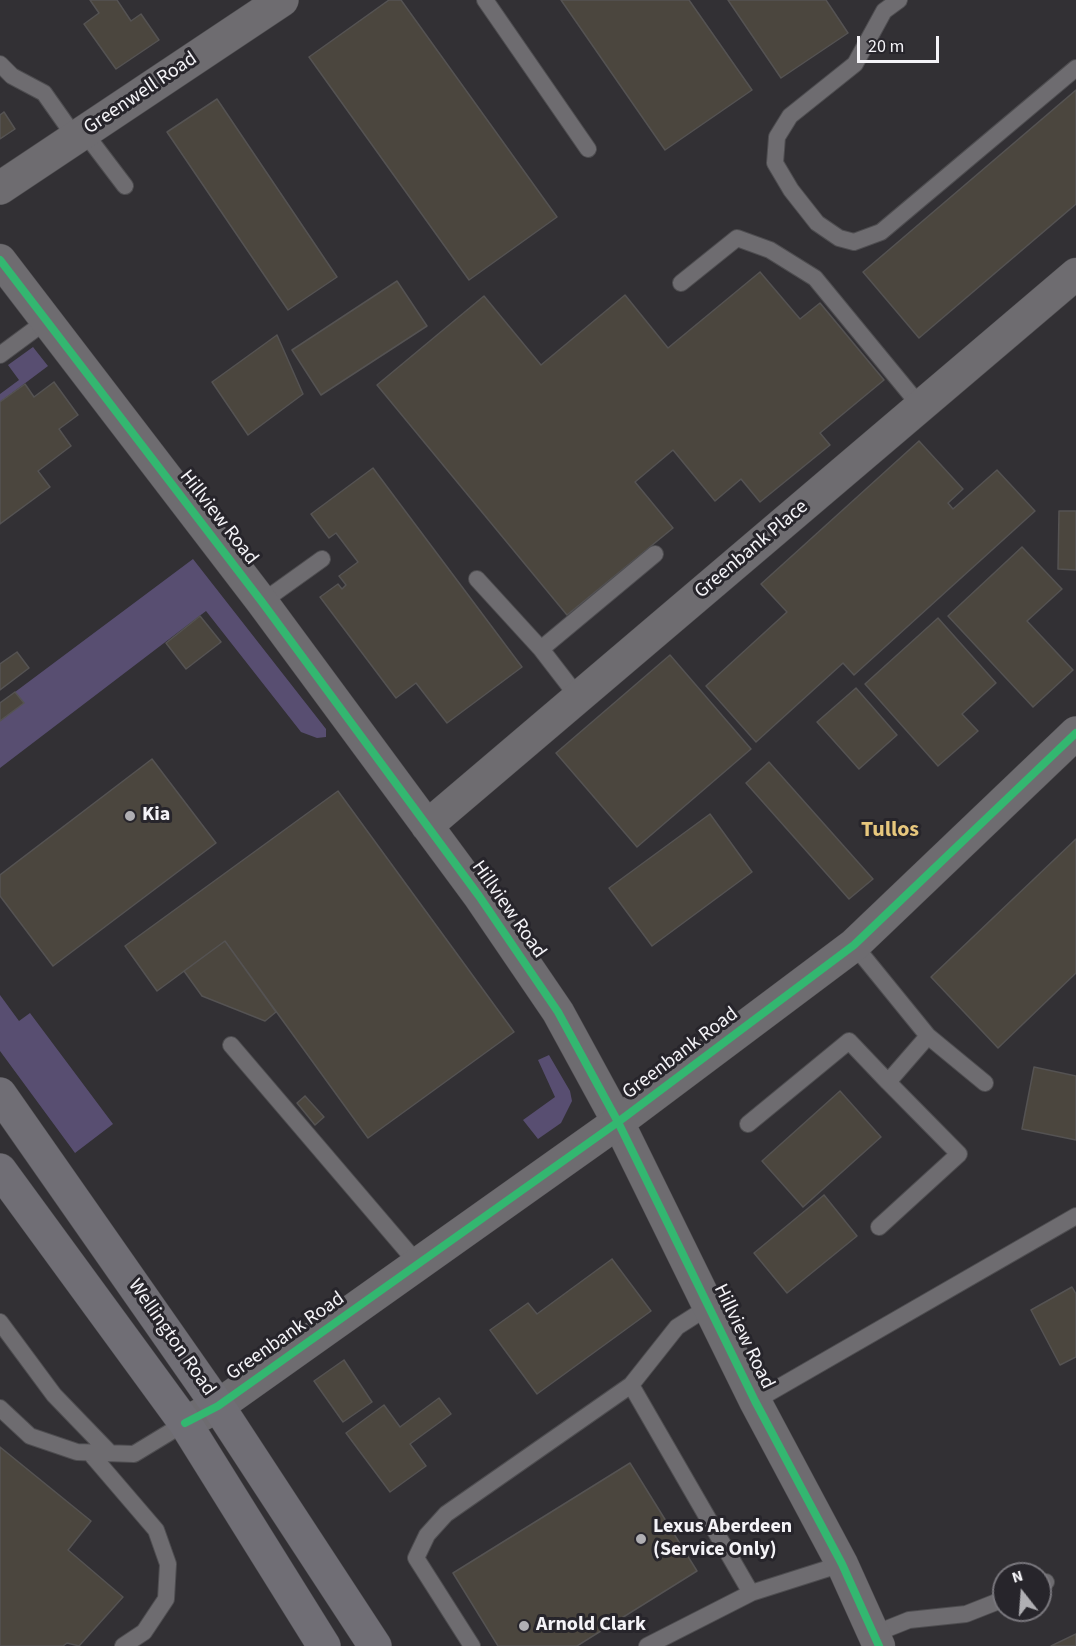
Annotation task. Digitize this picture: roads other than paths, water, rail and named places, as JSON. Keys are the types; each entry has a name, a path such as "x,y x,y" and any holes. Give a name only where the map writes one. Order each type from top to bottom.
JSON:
{"main road":[{"name":"Wellington Road","path":"0,1095 218,1406 375,1646"},
{"name":"Wellington Road","path":"0,1170 184,1423 324,1646"}],"street":[{"name":"Greenwell Road","path":"0,188 282,0"},
{"name":"Hillview Road","path":"0,260 262,602 479,896 558,1012 618,1122 755,1401 842,1564 877,1640"},
{"name":"Greenbank Place","path":"427,826 1076,274"},
{"name":"Greenbank Road","path":"184,1423 218,1406 618,1122 854,945 1076,733"}],"lane":[{"path":"485,0 588,149"},
{"path":"900,0 880,6 855,64 790,116 777,137 775,163 791,190 818,223 839,238 854,242 881,232 1076,68"},
{"path":"0,64 12,76 44,93 125,186"},
{"path":"681,283 737,238 770,250 815,278 921,407"},
{"path":"0,355 46,321"},
{"path":"541,649 655,554"},
{"path":"262,602 322,559"},
{"path":"477,579 541,649 578,697"},
{"path":"854,945 928,1036 986,1083"},
{"path":"888,1082 928,1036"},
{"path":"748,1124 849,1041 959,1154 879,1227"},
{"path":"231,1045 418,1264"},
{"path":"755,1401 1076,1216"},
{"path":"472,1646 416,1558 427,1535 446,1514 631,1385 677,1327 710,1306"},
{"path":"0,1322 54,1395 110,1454"},
{"path":"631,1385 751,1593"},
{"path":"0,1408 30,1436 77,1452 134,1454 184,1423"},
{"path":"90,1453 156,1530 168,1564 166,1599 144,1632 123,1646"},
{"path":"647,1646 751,1593 842,1564"},
{"path":"877,1640 909,1620 966,1614 992,1604"}],"place":[{"name":"Kia","path":"130,816"},
{"name":"Lexus Aberdeen (Service Only)","path":"641,1539"},
{"name":"Arnold Clark","path":"524,1626"}],"district":[{"name":"Tullos","path":"890,831"}]}
